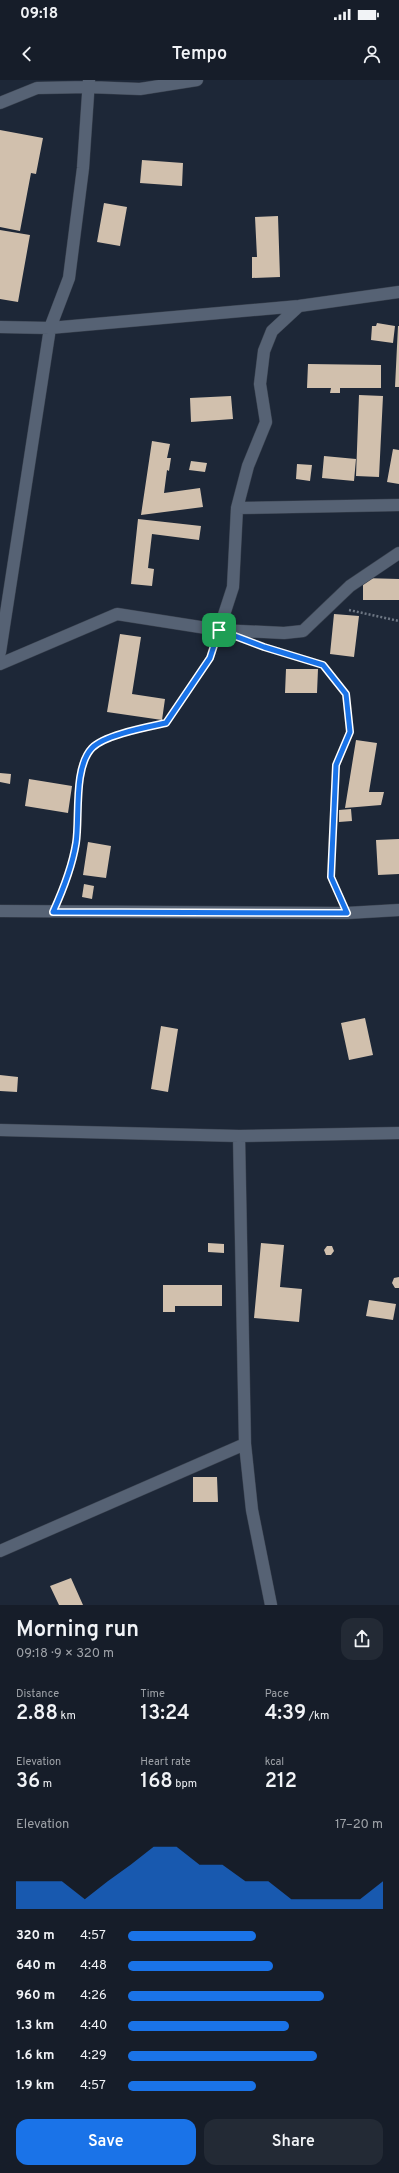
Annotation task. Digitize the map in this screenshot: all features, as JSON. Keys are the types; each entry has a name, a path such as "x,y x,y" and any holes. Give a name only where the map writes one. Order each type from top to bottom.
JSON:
{"street":[{"path":"0,104 37,88 88,83 140,89 197,80"},
{"path":"0,652 50,328 69,278 83,168 88,83"},
{"path":"0,327 50,328 299,306 399,292"},
{"path":"219,630 233,587 237,508 248,466 266,422 260,384 264,351 272,331 299,306"},
{"path":"237,508 399,504"},
{"path":"0,664 117,614 219,630 284,632 304,631 350,586 399,553"},
{"path":"0,911 347,913 399,910"},
{"path":"0,1130 239,1136 399,1133"},
{"path":"239,1136 245,1444 252,1510 271,1605"},
{"path":"0,1551 245,1444"}],"path":[{"path":"331,605 399,621"},
{"path":"53,912 68,878 76,842 80,772 92,748 113,737 166,723 210,658 219,630"},
{"path":"271,649 323,665 346,694 350,732 336,765 331,877 347,913"}],"building":[{"path":"0,130 43,138 36,174 31,173 20,231 0,227"},
{"path":"142,160 183,163 182,186 140,183"},
{"path":"104,203 127,207 120,246 97,242"},
{"path":"278,216 280,277 252,278 252,257 257,257 255,217"},
{"path":"0,230 30,235 18,302 0,299"},
{"path":"377,323 395,326 393,343 371,340 372,326 376,326"},
{"path":"398,326 399,387 395,387"},
{"path":"308,364 381,365 381,388 340,388 340,393 330,393 331,388 307,388"},
{"path":"359,395 383,396 379,477 356,476"},
{"path":"231,396 233,419 191,422 190,398"},
{"path":"152,441 170,444 167,458 171,458 169,471 167,470 164,493 200,488 203,507 141,515"},
{"path":"393,449 399,450 399,484 387,482"},
{"path":"324,456 356,459 354,481 322,478"},
{"path":"191,461 207,463 205,472 189,470"},
{"path":"297,464 312,465 310,481 296,479"},
{"path":"138,519 201,526 199,540 152,534 148,568 154,569 152,586 131,584"},
{"path":"363,578 399,579 399,600 363,600"},
{"path":"334,614 359,616 354,657 330,654"},
{"path":"120,634 141,637 132,694 165,699 162,720 107,712"},
{"path":"286,669 318,669 317,693 285,693"},
{"path":"356,740 377,743 369,792 384,792 381,805 345,808"},
{"path":"0,773 11,774 10,784 0,782"},
{"path":"29,779 72,786 68,813 25,806"},
{"path":"351,809 352,821 339,822 339,810"},
{"path":"399,839 399,874 378,875 376,840"},
{"path":"88,842 111,846 106,878 83,875"},
{"path":"84,884 94,886 92,899 82,897"},
{"path":"365,1018 373,1055 349,1060 341,1023"},
{"path":"161,1026 178,1029 168,1092 151,1089"},
{"path":"0,1075 18,1077 17,1092 0,1091"},
{"path":"208,1243 224,1244 224,1253 208,1252"},
{"path":"261,1243 284,1245 280,1287 302,1289 299,1322 254,1318"},
{"path":"327,1246 332,1246 334,1251 331,1255 326,1255 324,1250"},
{"path":"399,1277 399,1288 395,1288 392,1283 394,1278"},
{"path":"163,1285 222,1285 222,1306 175,1306 175,1312 163,1312"},
{"path":"369,1300 396,1304 393,1320 366,1316"},
{"path":"193,1477 217,1477 218,1502 193,1502"},
{"path":"71,1578 83,1605 59,1605 50,1586"}],"route":[{"path":"219,630 264,647 323,665 346,694 350,732 336,765 331,877 347,913 53,912 68,878 76,842 80,772 92,748 113,737 166,723 180,700 210,658 219,630"}]}
